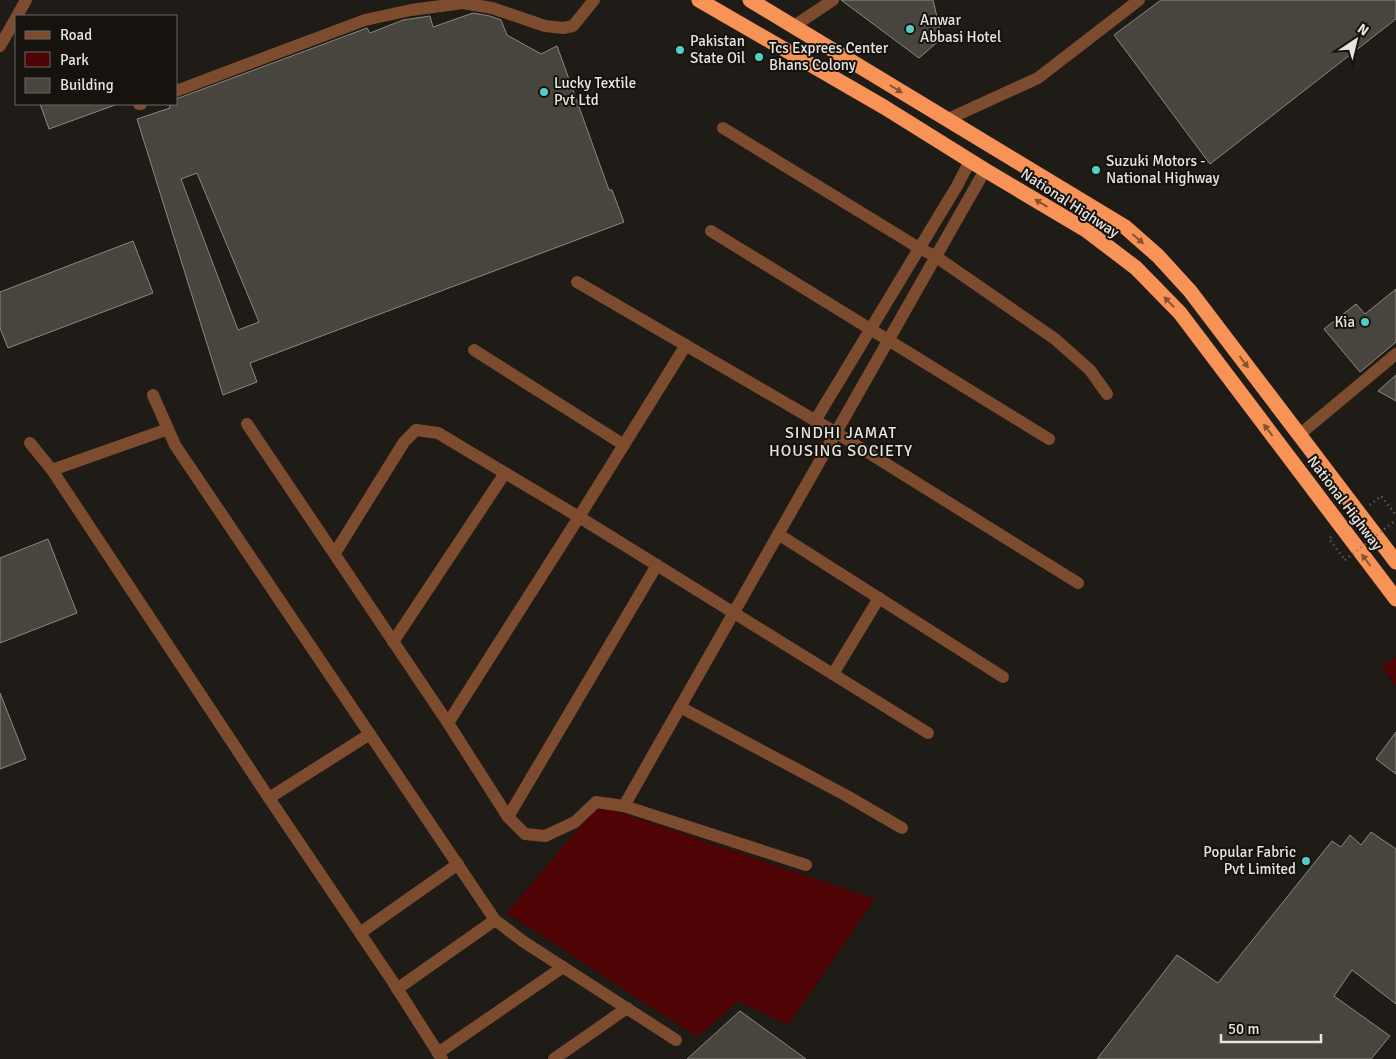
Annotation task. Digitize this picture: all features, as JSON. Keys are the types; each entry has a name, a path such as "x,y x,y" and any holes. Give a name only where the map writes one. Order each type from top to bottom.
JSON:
{"highway":[{"name":"National Highway","path":"699,0 884,107 984,170 1086,230 1136,268 1180,313 1396,598"},
{"name":"National Highway","path":"750,0 1125,227 1158,256 1190,291 1396,562"}],"street":[{"path":"18,15 26,0"},
{"path":"178,89 365,20 402,12 463,3 492,8 545,26 563,28 572,26 594,0"},
{"path":"794,26 833,0"},
{"path":"946,120 1038,78 1139,0"},
{"path":"1,42 15,20"},
{"path":"723,128 935,256 1055,339 1090,370 1107,394"},
{"path":"815,421 957,186 970,161"},
{"path":"624,806 984,170"},
{"path":"711,231 1049,439"},
{"path":"577,282 835,432 1078,583"},
{"path":"448,723 686,345"},
{"path":"474,350 624,445"},
{"path":"1299,435 1396,354"},
{"path":"153,396 181,453 495,920 524,942 676,1040"},
{"path":"247,424 448,723 508,817 525,834 546,836 575,822 596,802 624,806 806,865"},
{"path":"52,470 168,428"},
{"path":"335,554 404,442 416,430 438,433 579,517 928,733"},
{"path":"30,443 52,470 440,1056 564,967"},
{"path":"393,642 505,473"},
{"path":"778,534 1003,677"},
{"path":"508,817 657,565"},
{"path":"833,674 879,598"},
{"path":"680,706 847,796 902,828"},
{"path":"269,798 370,734"},
{"path":"360,933 458,864"},
{"path":"397,989 495,920"},
{"path":"554,1059 627,1008"}],"path":[{"path":"1381,496 1396,515"},
{"path":"1329,539 1345,560 1396,520"}],"green space":[{"path":"1396,657 1396,686 1382,667"},
{"path":"607,808 875,899 788,1025 738,1001 697,1037 507,913 594,810"}],"building":[{"name":"Anwar Abbasi Hotel","path":"841,0 933,0 942,38 919,58"},
{"path":"1161,0 1396,0 1396,19 1210,164 1114,35"},
{"path":"473,13 490,16 501,20 507,35 541,54 557,46 609,190 612,190 624,222 250,363 257,382 223,395 137,119 170,108 169,105 178,105 178,98 367,28 370,33 403,20 430,16 433,27","holes":["197,173 259,322 238,330 181,179"]},
{"path":"40,105 115,105 49,129"},
{"path":"133,241 153,293 8,348 0,328 0,292"},
{"name":"Kia","path":"1396,289 1396,342 1360,372 1324,329 1356,304 1365,314"},
{"path":"1396,375 1396,401 1378,391"},
{"path":"48,539 77,613 0,643 0,558"},
{"path":"0,693 26,759 0,769"},
{"path":"1396,732 1396,774 1376,759"},
{"path":"1371,832 1396,849 1396,1004 1352,970 1334,996 1390,1036 1371,1059 1097,1059 1177,955 1218,983 1332,841 1341,847 1350,835 1361,845"},
{"path":"740,1011 806,1059 687,1059"}],"place":[{"name":"Anwar Abbasi Hotel","path":"910,29"},
{"name":"Pakistan State Oil","path":"680,50"},
{"name":"Tcs Exprees Center Bhans Colony","path":"759,57"},
{"name":"Lucky Textile Pvt Ltd","path":"544,92"},
{"name":"Suzuki Motors - National Highway","path":"1096,170"},
{"name":"Kia","path":"1365,322"},
{"name":"Popular Fabric Pvt Limited","path":"1306,861"}],"district":[{"name":"SINDHI JAMAT HOUSING SOCIETY","path":"841,442"}]}
